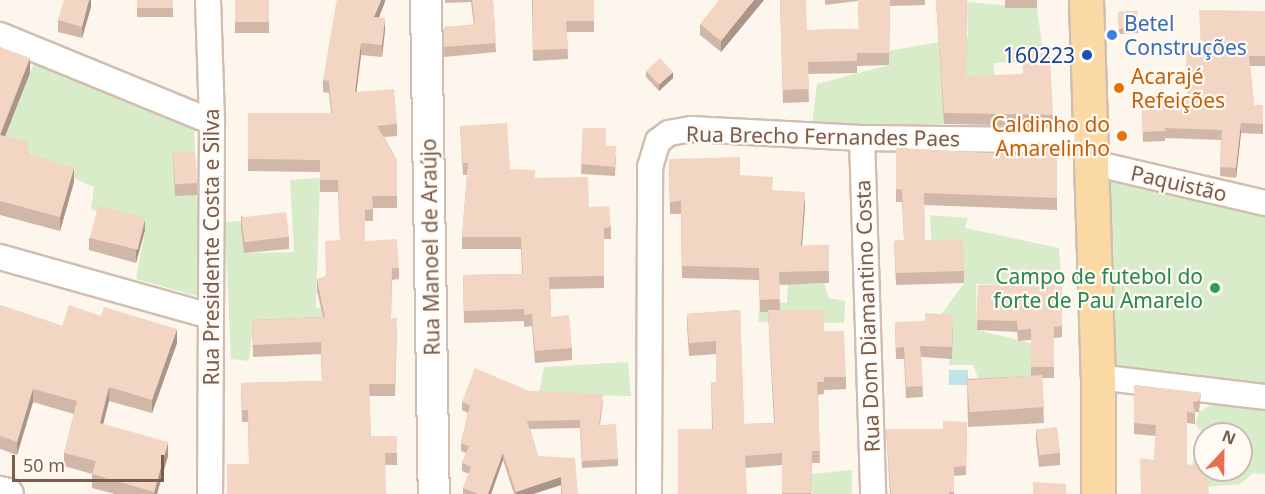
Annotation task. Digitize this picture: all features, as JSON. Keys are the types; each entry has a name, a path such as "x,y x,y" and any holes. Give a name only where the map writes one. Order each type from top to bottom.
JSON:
{"main road":[{"path":"1086,0 1098,377 1098,494"}],"street":[{"name":"Rua Presidente Costa e Silva","path":"208,0 212,122 210,494"},
{"name":"Rua Manoel de Araújo","path":"426,0 434,494"},
{"path":"0,35 212,122"},
{"name":"Rua Brecho Fernandes Paes","path":"649,494 650,167 658,141 669,134 691,129 1092,152"},
{"name":"Rua Dom Diamantino Costa","path":"862,138 873,494"},
{"name":"Paquistão","path":"1092,152 1265,203"},
{"path":"0,257 210,316"},
{"path":"1098,377 1265,397"},
{"path":"0,492 8,494"}],"green space":[{"path":"967,2 1037,8 1044,61 994,63 996,124 942,64 944,124 812,125 817,84 889,65 888,51 968,37"},
{"path":"35,61 194,127 200,297 136,279 145,230 91,209 94,187 1,147"},
{"path":"1102,162 1265,193 1265,388 1105,366"},
{"path":"320,178 316,308 358,313 252,332 249,361 231,359 225,222 241,221 244,253 294,252 290,180"},
{"path":"930,215 968,218 965,228 1059,248 1062,286 976,284 977,330 1031,343 1031,378 978,378 973,365 949,365 953,326 934,325 964,283 963,251 932,252"},
{"path":"788,284 824,284 829,298 845,301 844,323 758,322 760,300 787,303"},
{"path":"628,362 631,396 539,394 544,367"},
{"path":"1237,398 1265,401 1265,474 1253,473 1253,422 1196,422 1199,412 1209,406"},
{"path":"852,470 852,494 811,494 811,474"},
{"path":"1203,482 1242,482 1240,484 1207,487"}],"water":[{"path":"949,370 968,370 968,385 949,385"}],"building":[{"path":"64,0 89,0 82,27 58,20"},
{"path":"137,0 173,0 173,8 137,8"},
{"path":"235,0 269,0 269,22 235,22"},
{"path":"337,0 381,0 374,17 385,18 382,45 361,43 355,92 394,89 397,124 377,126 397,160 397,196 372,196 373,209 365,210 365,241 397,239 399,268 392,268 391,318 397,318 395,384 369,384 371,436 397,436 397,453 385,453 386,494 227,494 227,464 249,464 248,410 242,410 241,383 322,381 321,342 253,345 252,320 325,317 317,279 326,277 325,241 340,240 338,180 320,180 320,160 248,159 248,113 332,113 329,81 323,80"},
{"path":"472,0 493,0 496,43 444,47 444,27 475,24"},
{"path":"533,0 594,0 594,21 566,21 568,49 533,50"},
{"path":"719,0 754,0 721,41 700,24"},
{"path":"780,0 806,0 807,30 859,29 858,0 890,0 889,53 857,53 857,61 808,62 809,89 783,90"},
{"path":"936,0 967,0 966,76 1023,74 1022,55 1050,54 1053,115 944,113"},
{"path":"1199,10 1265,11 1265,56 1249,56 1254,105 1263,105 1263,124 1241,123 1236,168 1220,167 1222,130 1165,128 1165,131 1143,132 1142,104 1183,102 1183,95 1187,96 1186,51 1201,50"},
{"path":"1137,11 1138,28 1119,29 1118,12"},
{"path":"0,47 30,58 0,135"},
{"path":"660,58 673,72 659,85 646,71"},
{"path":"507,123 510,169 535,170 535,178 588,177 589,207 609,206 611,227 604,228 604,276 549,277 551,317 569,315 572,348 535,351 532,314 524,315 524,309 464,311 463,275 523,274 521,237 462,237 468,163 463,163 460,126"},
{"path":"583,128 606,128 606,146 616,146 615,167 581,164"},
{"path":"0,135 29,142 26,153 74,168 60,217 0,201"},
{"path":"1029,142 1057,142 1057,198 924,193 925,240 963,239 964,271 896,273 894,241 904,240 902,190 896,189 896,148 1029,155"},
{"path":"195,151 197,183 175,184 173,153"},
{"path":"740,157 740,175 773,177 772,190 805,192 801,246 829,245 829,271 779,272 780,299 760,300 759,268 682,266 681,201 670,202 669,159"},
{"path":"98,206 146,218 138,250 90,238"},
{"path":"286,212 289,237 244,242 241,217"},
{"path":"1062,282 1062,326 1054,327 1054,367 1031,367 1031,329 1018,330 1017,321 977,320 978,285 1026,286"},
{"path":"0,305 62,326 69,305 101,316 104,307 177,329 152,400 109,387 100,423 168,442 154,492 92,474 96,461 64,453 77,401 33,389 17,442 0,436"},
{"path":"740,310 744,424 775,423 768,310 824,310 824,331 844,331 846,377 824,377 824,382 817,382 820,451 812,451 811,493 782,493 782,453 745,456 747,494 678,494 678,429 713,429 711,382 716,382 716,341 689,343 687,314"},
{"path":"925,313 953,315 952,347 920,346 923,386 906,387 904,347 896,348 895,322 925,321"},
{"path":"475,368 529,391 603,394 599,425 616,424 618,459 582,461 580,420 527,421 538,456 575,458 578,494 562,494 561,477 516,492 503,453 488,494 479,494 463,488 471,467 462,463 469,446 461,443 470,405 462,402"},
{"path":"1042,375 1044,407 969,412 967,380"},
{"path":"1134,385 1201,393 1199,401 1193,402 1195,413 1187,412 1187,464 1193,465 1193,482 1208,482 1209,494 1141,494 1140,458 1154,460 1156,425 1134,423"},
{"path":"943,421 967,422 966,466 954,467 954,492 949,492 949,494 891,494 886,429 943,429"},
{"path":"1057,427 1060,453 1039,455 1036,430"},
{"path":"1033,482 1066,484 1066,494 1033,494"}],"place":[{"name":"Betel Construções","path":"1112,35"},
{"name":"160223","path":"1087,55"},
{"name":"Acarajé Refeições","path":"1119,88"},
{"name":"Caldinho do Amarelinho","path":"1122,136"},
{"name":"Campo de futebol do forte de Pau Amarelo","path":"1215,288"}]}
